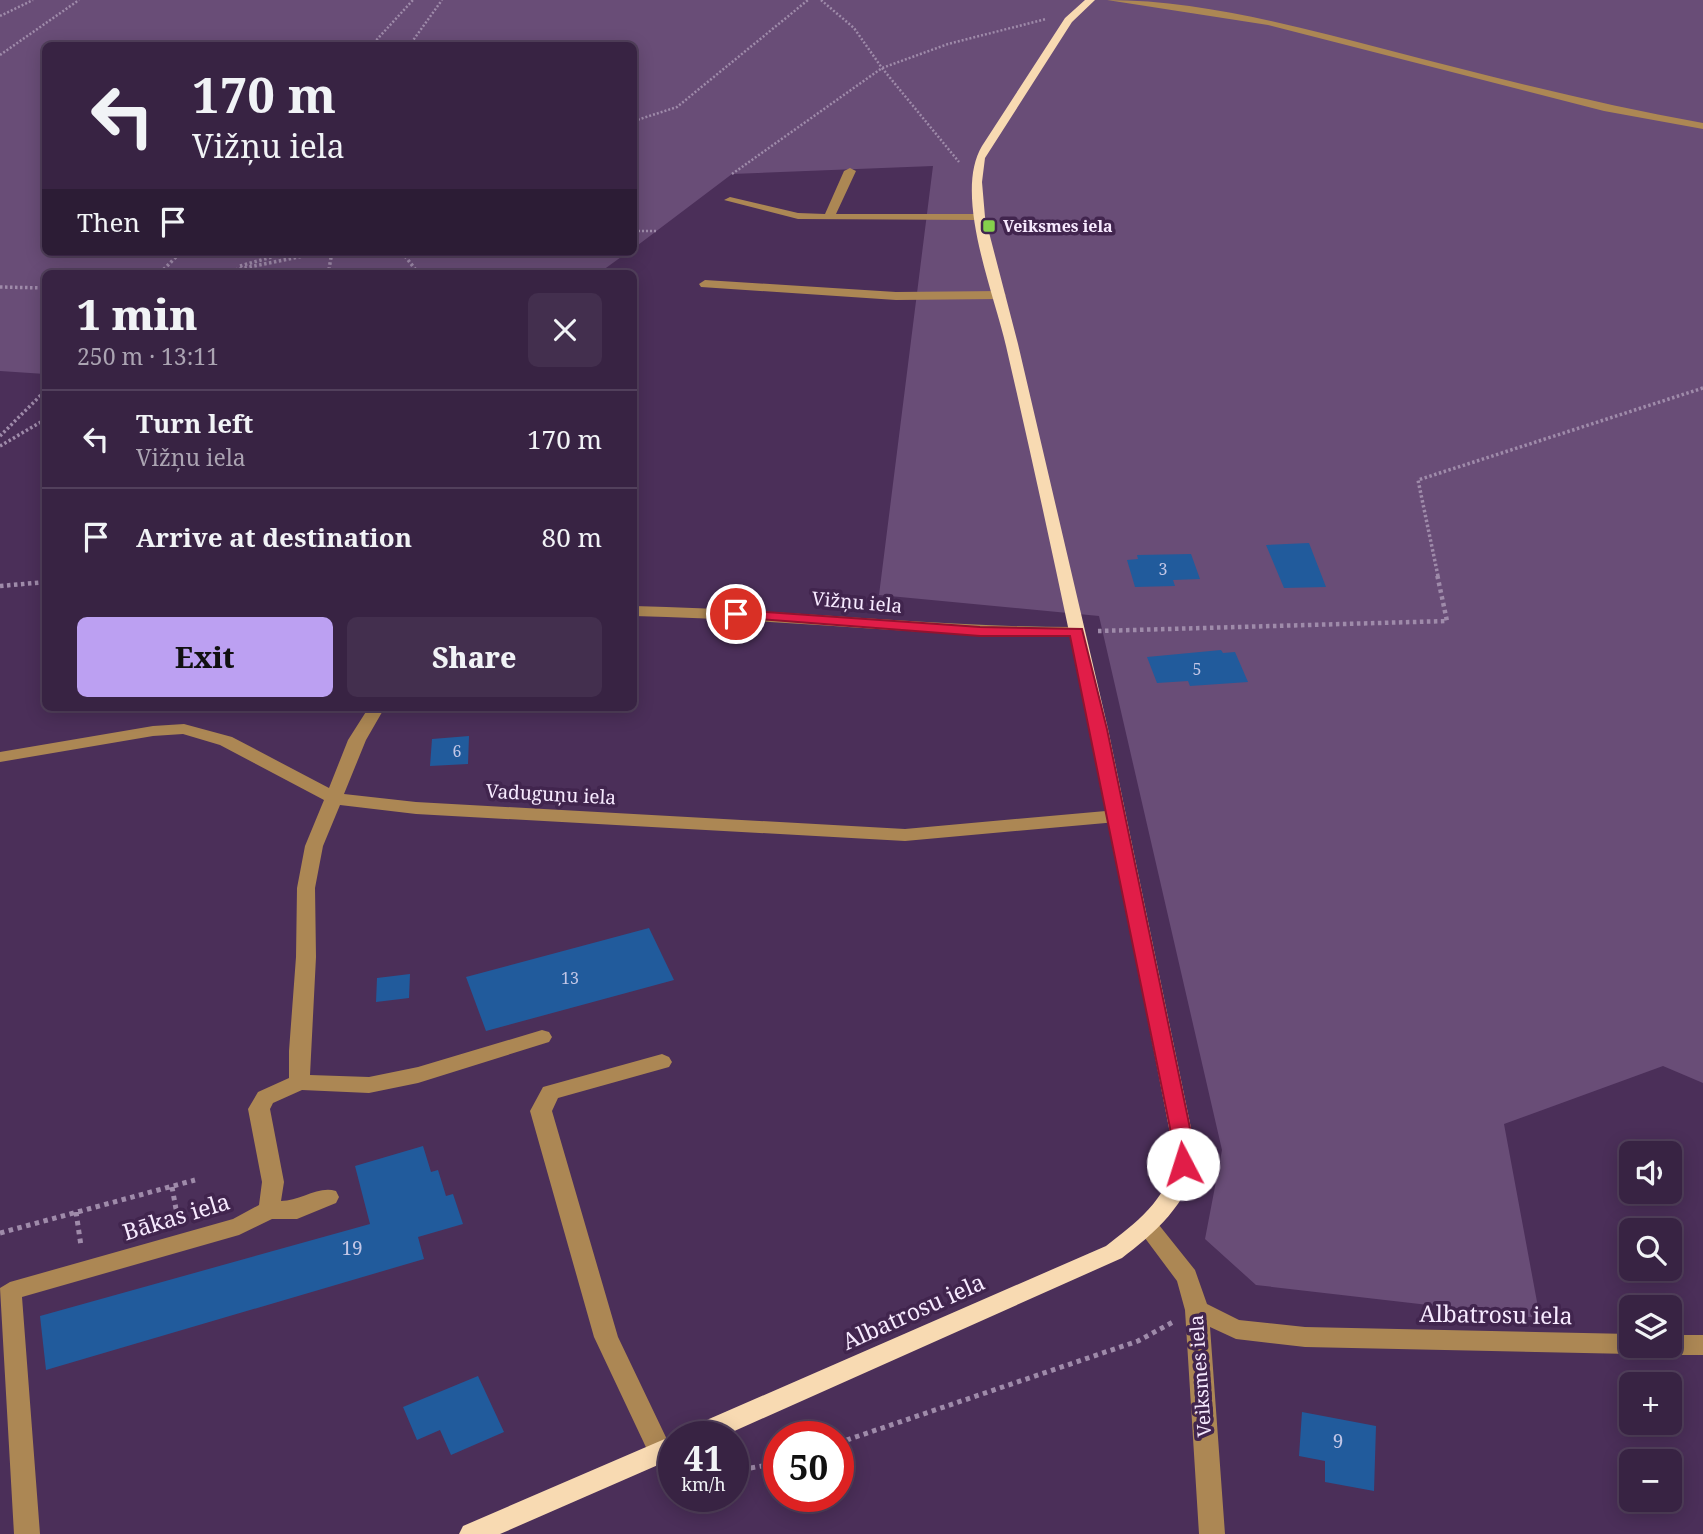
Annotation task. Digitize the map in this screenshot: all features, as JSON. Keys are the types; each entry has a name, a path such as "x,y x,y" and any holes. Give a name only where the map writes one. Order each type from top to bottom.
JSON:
{"main road":[{"path":"1090,0 1077,11 1059,34 987,146 979,159 975,182 979,217 1000,295 1117,816 1180,1128 1183,1164 1170,1196 1147,1226"},
{"name":"Albatrosu iela","path":"731,1421 1114,1252 1147,1226"},
{"path":"472,1534 658,1453"}],"street":[{"path":"1112,0 1268,22 1604,108 1703,126"},
{"path":"829,218 850,171"},
{"path":"730,200 798,216 979,217"},
{"path":"705,284 896,296 1000,295"},
{"name":"Vižņu iela","path":"637,611 761,615 980,631 1076,632"},
{"path":"300,1082 299,1051 306,957 306,888 314,846 357,740 375,711"},
{"name":"Vaduguņu iela","path":"0,757 153,731 184,729 226,741 335,799 416,808 905,835 1117,816"},
{"path":"328,1197 297,1210 269,1210 273,1182 258,1110 265,1098 300,1082 369,1086 418,1075 542,1037"},
{"path":"658,1432 606,1337 541,1111 550,1092 662,1062"},
{"name":"Bākas iela","path":"27,1534 3,1291 239,1226 269,1210"},
{"name":"Veiksmes iela","path":"1147,1226 1187,1277 1197,1310 1212,1534"},
{"name":"Albatrosu iela","path":"1197,1310 1236,1328 1305,1337 1619,1345"},
{"path":"1682,1345 1703,1345"}],"path":[{"path":"0,16 33,0"},
{"path":"0,55 79,0"},
{"path":"375,42 412,0"},
{"path":"413,42 442,0"},
{"path":"637,120 677,107 808,0"},
{"path":"821,0 854,28 882,68 975,182"},
{"path":"732,174 882,68 948,44 1077,11"},
{"path":"637,231 658,230"},
{"path":"163,270 177,256"},
{"path":"228,270 275,256"},
{"path":"233,270 303,256"},
{"path":"405,256 416,270"},
{"path":"0,287 42,288"},
{"path":"1076,632 1447,621 1418,481 1703,387"},
{"path":"0,436 42,394"},
{"path":"0,446 42,421"},
{"path":"0,586 42,582"},
{"path":"0,1233 195,1180"},
{"path":"172,1187 183,1242"},
{"path":"76,1212 85,1270"},
{"path":"854,1438 1138,1341 1197,1310"}],"shaded area":[{"path":"0,0 1703,0 1703,1083 1663,1066 1504,1124 1540,1318 1256,1285 1205,1239 1222,1150 1099,616 879,595 933,166 732,174 637,246 637,42 42,42 42,256 622,256 603,270 42,270 42,374 0,371"}],"building":[{"path":"1309,543 1326,587 1284,588 1266,545"},
{"path":"1191,554 1200,579 1173,580 1175,586 1135,587 1127,560 1138,559 1137,555"},
{"path":"1221,650 1223,653 1235,652 1248,682 1190,686 1188,681 1157,683 1147,657"},
{"path":"469,736 468,764 430,766 432,739"},
{"path":"649,928 674,980 486,1031 466,977"},
{"path":"410,974 409,998 376,1002 377,978"},
{"path":"423,1146 431,1172 438,1170 446,1196 453,1194 463,1224 418,1237 424,1259 46,1370 40,1316 370,1224 355,1166"},
{"path":"478,1376 504,1432 451,1455 440,1430 417,1440 403,1407"},
{"path":"1302,1412 1376,1426 1374,1491 1325,1482 1325,1461 1299,1456"}],"place":[{"name":"Veiksmes iela","path":"989,226"}],"route":[{"path":"736,614 980,631 1076,632 1099,729 1180,1128 1183,1164"}]}
